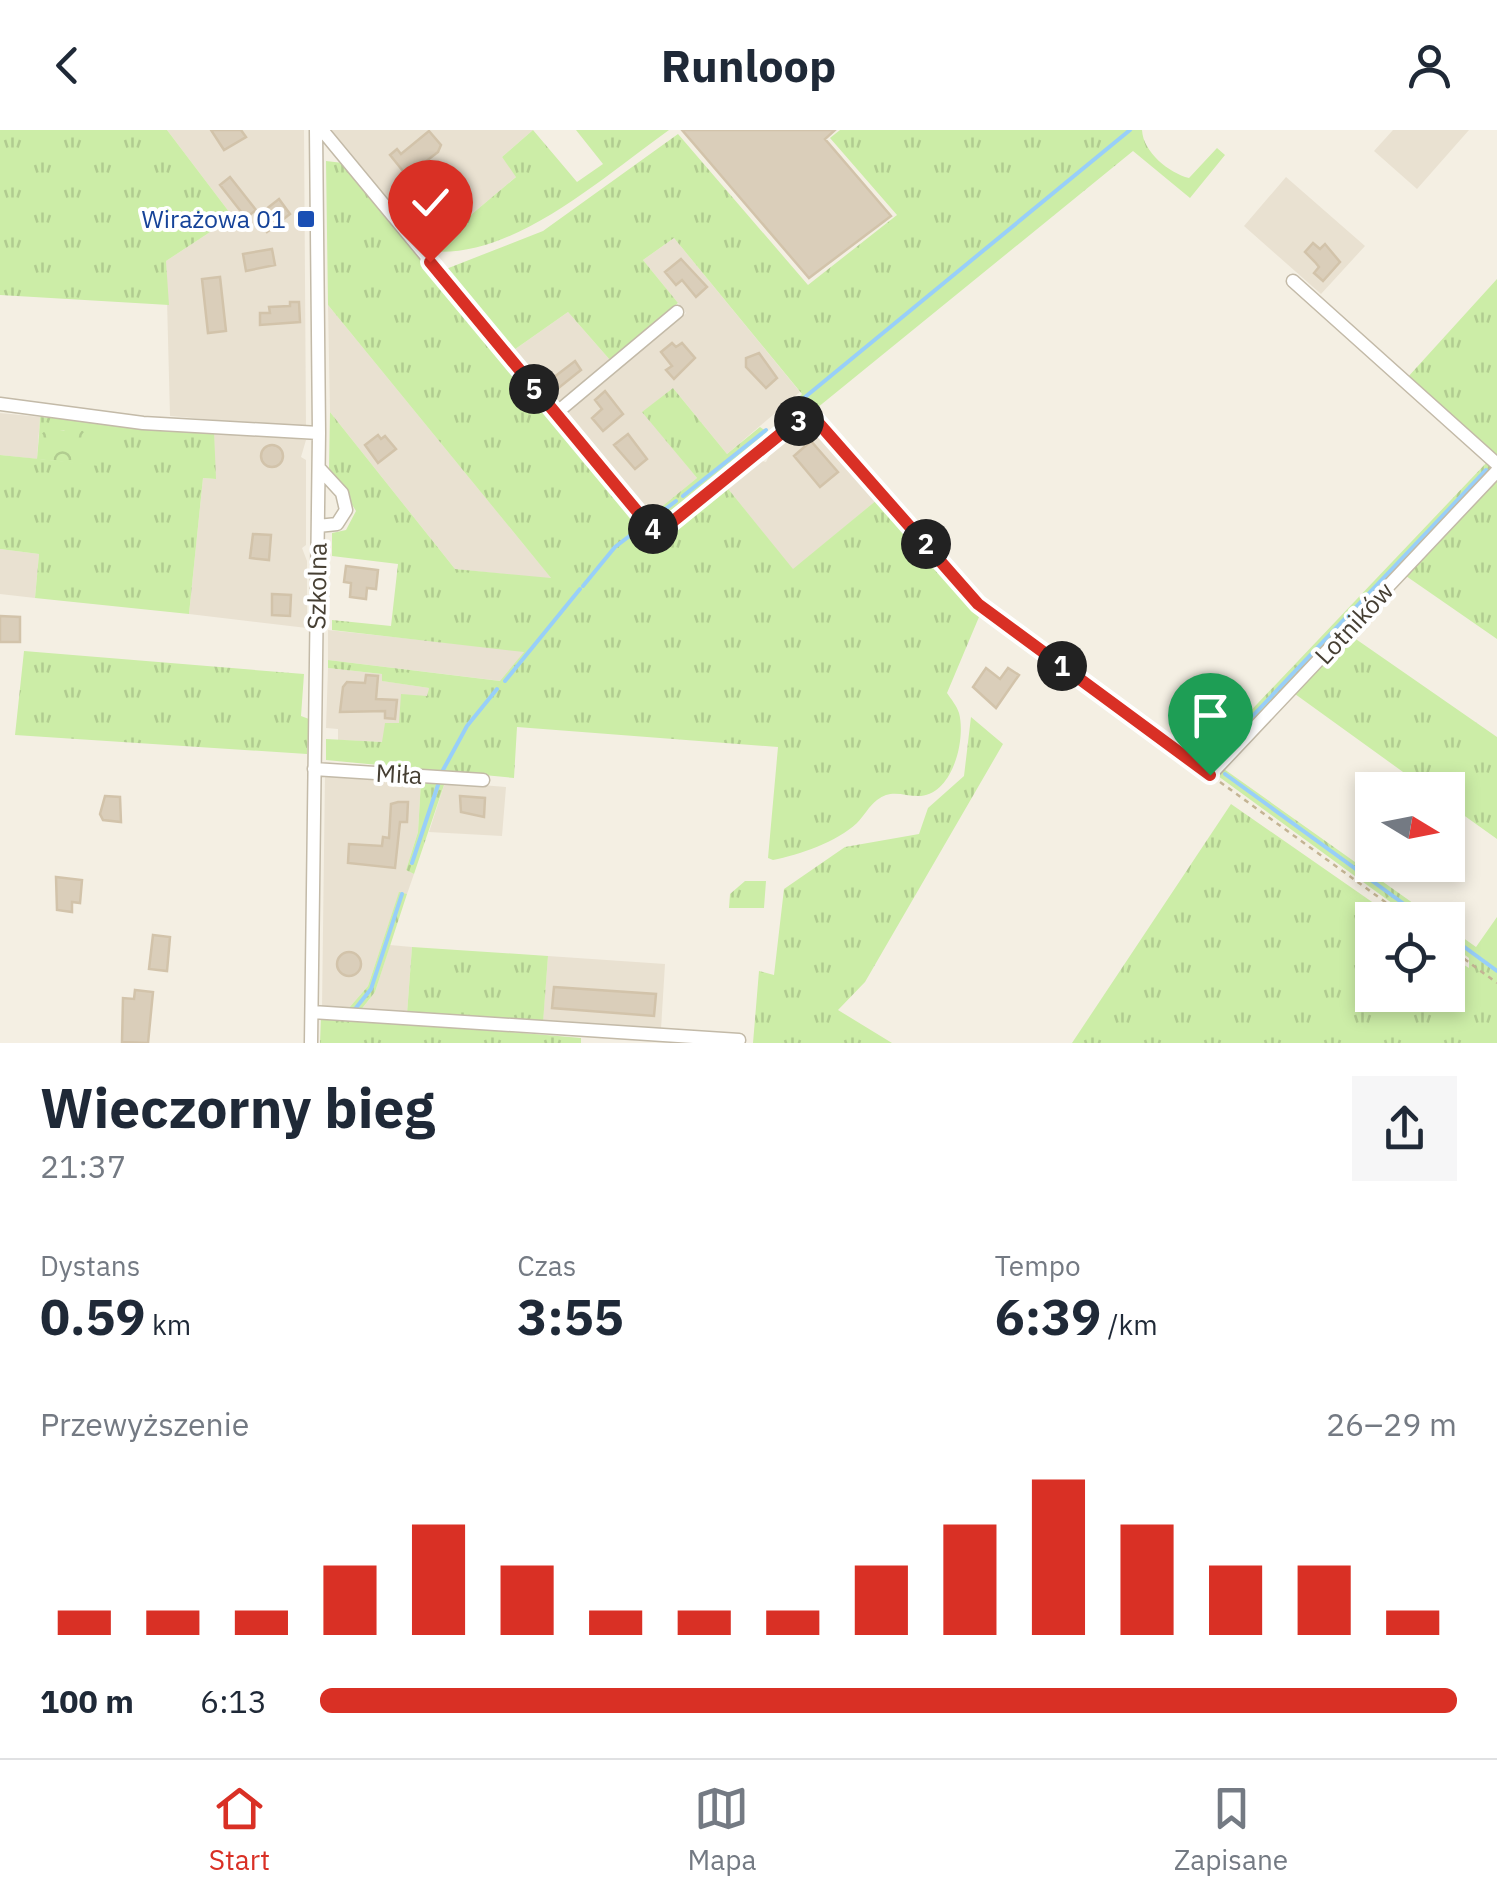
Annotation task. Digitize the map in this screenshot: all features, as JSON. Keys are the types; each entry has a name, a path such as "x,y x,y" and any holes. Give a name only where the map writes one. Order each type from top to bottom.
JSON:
{"street":[{"path":"319,130 640,520 658,529 666,527 794,423 802,419 819,421 978,604 1210,775"},
{"name":"Szkolna","path":"311,1043 320,433 319,130"},
{"path":"1294,282 1497,467"},
{"path":"554,414 677,312"},
{"path":"0,404 143,423 320,433"},
{"name":"Lotników","path":"1210,775 1497,467"},
{"path":"318,526 337,524 346,510 342,493 319,468"},
{"name":"Miła","path":"314,769 483,780"},
{"path":"312,1012 739,1040"}],"path":[{"path":"1210,775 1385,902"},
{"path":"1465,959 1497,983"}],"shaded area":[{"path":"167,130 304,130 306,428 170,416 166,261 233,217"},
{"path":"329,130 533,130 502,157 517,176 428,251"},
{"path":"1393,130 1469,130 1417,189 1374,151"},
{"path":"1286,177 1365,246 1321,294 1244,226"},
{"path":"674,238 800,392 727,454 673,388 643,412 697,478 652,515 566,410 686,313 643,260"},
{"path":"328,305 552,579 455,569 330,412"},
{"path":"568,312 610,360 556,404 511,352"},
{"path":"0,413 40,417 37,459 0,455"},
{"path":"802,424 815,425 878,499 793,570 725,485 757,460 766,462 773,448"},
{"path":"214,429 306,440 301,457 306,460 306,545 302,548 307,561 307,628 189,614 203,478 215,479"},
{"path":"0,549 39,554 35,598 0,594"},
{"path":"328,630 525,651 501,681 328,660"},
{"path":"328,668 382,674 383,681 429,688 427,696 383,742 338,740 338,729 326,728"},
{"path":"325,774 421,781 418,832 406,870 414,874 407,894 399,893 368,986 348,1009 322,1008"},
{"path":"445,782 506,787 502,836 429,832"},
{"path":"390,945 412,947 407,1014 360,1011 375,992"},
{"path":"548,956 665,964 661,1029 543,1020"}],"green space":[{"path":"0,130 167,130 233,217 166,261 169,305 0,295"},
{"path":"533,130 577,182 603,164 576,130 669,130 586,191 524,229 460,251 428,251 516,177 502,157"},
{"path":"840,130 1142,130 1147,146 1158,160 1189,178 1217,148 1225,155 1190,198 1133,151 817,408 810,400 785,419 783,413 802,394 674,238 643,260 678,303 610,360 568,312 511,352 447,274 446,269 543,231 678,134 808,285 897,215 830,138"},
{"path":"326,161 343,163 653,542 725,485 793,569 878,499 979,617 947,693 959,713 961,737 955,763 941,785 921,796 883,796 839,836 773,860 768,858 778,747 517,727 514,778 326,760 326,739 382,742 385,723 399,723 401,694 427,696 429,688 382,681 382,674 328,668 328,660 500,681 524,652 332,630 332,620 391,626 398,564 332,556 332,533 346,530 356,511 329,468 330,412 455,569 551,578 328,305"},
{"path":"1497,279 1497,456 1407,378"},
{"path":"673,388 727,454 760,427 772,435 656,524 648,518 697,478 642,412"},
{"path":"40,417 214,429 216,479 203,478 189,614 35,598 39,554 0,549 0,455 99,465 64,430 39,436"},
{"path":"45,431 83,431 100,466 37,459 39,436"},
{"path":"1488,461 1491,470 1217,761 1202,762"},
{"path":"1497,477 1497,639 1406,576"},
{"path":"1350,635 1497,737 1497,839 1465,816 1465,772 1403,772 1295,694"},
{"path":"24,651 304,674 301,716 309,719 307,754 15,735"},
{"path":"971,717 1003,744 865,982 838,1010 892,1043 753,1043 759,971 774,975 784,889 845,847 919,834 928,808 964,776"},
{"path":"1224,769 1355,862 1355,876 1218,776"},
{"path":"421,781 445,782 414,874 406,870 418,832"},
{"path":"1231,804 1372,902 1355,902 1355,1012 1465,1012 1465,966 1469,968 1469,958 1465,955 1465,939 1476,947 1497,917 1497,1043 1072,1043"},
{"path":"745,881 766,881 764,908 729,908 730,894"},
{"path":"1363,882 1383,882 1412,902 1390,902"},
{"path":"399,892 407,894 375,992 360,1011 348,1009 368,986"},
{"path":"412,947 548,956 543,1023 407,1014"},
{"path":"321,1016 581,1038 581,1043 320,1043"}],"building":[{"path":"211,130 241,130 246,137 224,150"},
{"path":"682,130 835,130 825,139 891,216 809,278"},
{"path":"429,131 441,145 438,152 407,176 390,155 397,149 401,154"},
{"path":"415,172 423,183 418,187 423,193 405,207 394,193"},
{"path":"230,177 256,210 246,218 220,185"},
{"path":"279,199 290,214 267,232 256,217"},
{"path":"437,206 448,219 442,223 446,228 437,236 424,217"},
{"path":"1313,243 1320,249 1325,244 1340,262 1323,281 1314,273 1319,267 1305,252"},
{"path":"272,249 275,265 246,271 243,254"},
{"path":"681,259 707,287 696,297 682,280 676,285 665,272"},
{"path":"220,277 226,331 208,333 202,279"},
{"path":"290,302 299,302 300,322 260,325 260,313 270,313 269,307 290,306"},
{"path":"672,343 676,347 682,343 695,358 674,379 666,370 672,366 661,352"},
{"path":"759,353 777,378 766,388 746,367 746,358"},
{"path":"575,361 581,370 556,390 549,381"},
{"path":"605,391 623,414 603,431 592,418 602,409 595,400"},
{"path":"628,434 647,459 635,469 614,445"},
{"path":"378,435 381,439 385,436 396,449 378,463 365,445"},
{"path":"811,441 838,472 820,487 794,456"},
{"path":"268,445 276,445 283,456 276,467 268,467 261,460 261,452"},
{"path":"253,534 271,535 269,560 250,558"},
{"path":"346,566 378,570 376,589 367,588 366,599 350,597 351,583 344,582"},
{"path":"272,594 291,595 290,616 272,615"},
{"path":"0,616 20,617 20,642 0,642"},
{"path":"986,668 1000,679 1008,668 1019,675 996,708 973,687"},
{"path":"366,675 378,676 376,699 397,700 395,719 385,718 385,711 340,712 343,687 347,682 365,683"},
{"path":"105,796 120,797 121,822 103,820 100,814"},
{"path":"460,796 485,798 484,817 461,812"},
{"path":"408,802 407,822 400,822 395,868 348,863 349,844 382,846 383,837 389,838 391,804"},
{"path":"56,877 82,880 80,903 72,902 72,912 57,910"},
{"path":"153,935 170,937 167,971 149,969"},
{"path":"349,952 358,955 358,973 349,976 340,973 337,964 340,955"},
{"path":"554,987 656,994 654,1016 552,1008"},
{"path":"135,990 153,992 148,1043 122,1042 123,998 134,999"}],"waterway":[{"path":"782,416 1130,130"},
{"path":"683,496 766,430"},
{"path":"1208,763 1486,470"},
{"path":"651,520 676,501"},
{"path":"583,586 615,547 640,528"},
{"path":"505,681 580,589"},
{"path":"443,770 467,726 497,689"},
{"path":"1225,774 1401,902"},
{"path":"412,863 439,782"},
{"path":"355,1009 371,989 402,894"},
{"path":"1465,947 1497,971"}],"place":[{"name":"Wirażowa 01","path":"306,219"}],"route":[{"path":"430,262 640,520 651,528 666,527 794,423 815,419 978,604 1210,775"}]}
